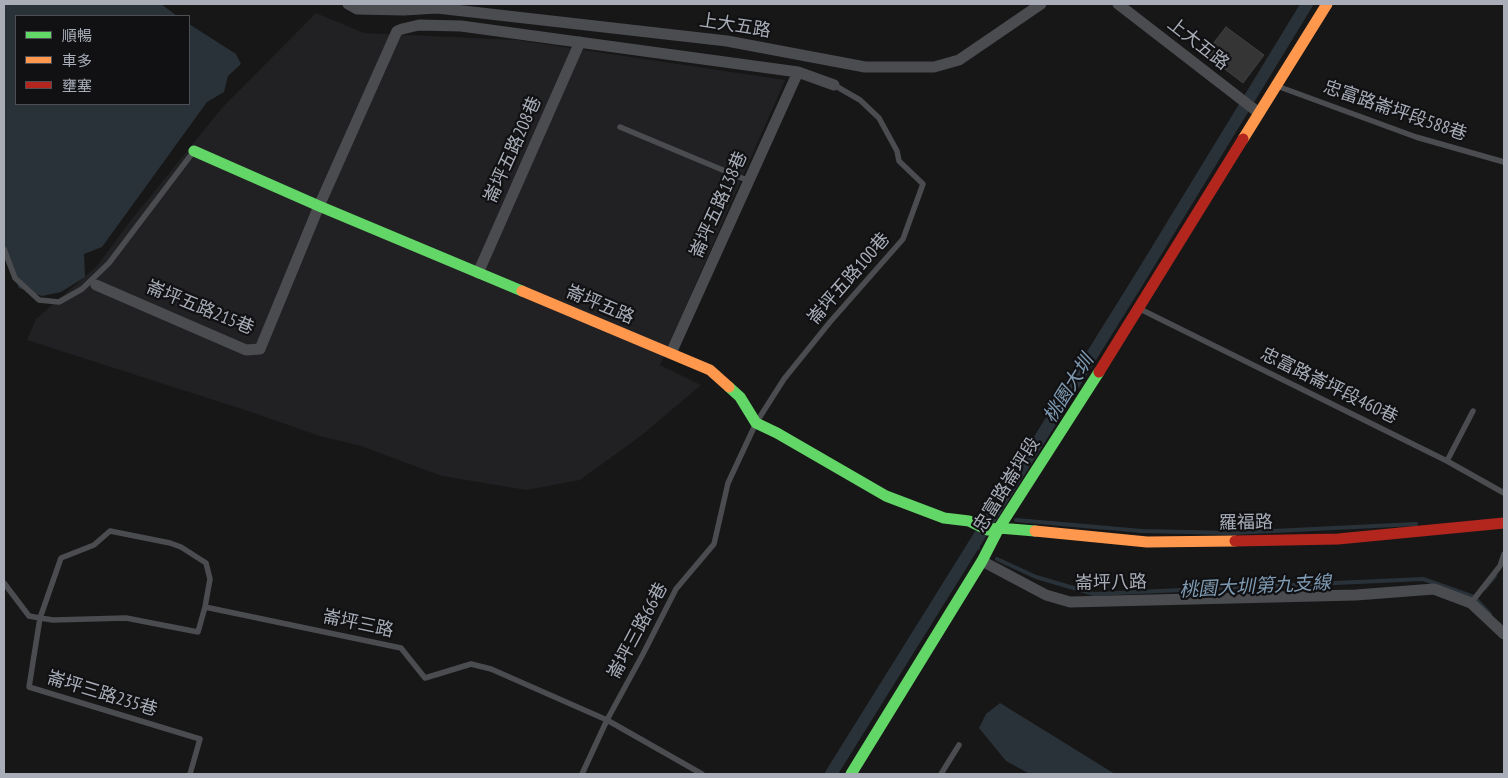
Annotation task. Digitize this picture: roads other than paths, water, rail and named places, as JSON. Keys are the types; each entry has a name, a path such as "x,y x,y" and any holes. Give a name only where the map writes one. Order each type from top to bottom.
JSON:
{"street":[{"name":"上大五路","path":"348,4 357,9 404,10 437,8 727,41 865,67 934,67 959,60 1041,4"},
{"name":"上大五路","path":"1118,4 1257,112"},
{"name":"忠富路崙坪段","path":"851,774 982,560 994,529 1139,309 1257,112 1277,86 1327,4"},
{"path":"404,10 418,25"},
{"path":"319,206 397,31 418,25 461,26 798,72 834,85"},
{"name":"崙坪五路208巷","path":"478,273 580,42"},
{"name":"崙坪五路138巷","path":"671,353 798,72"},
{"name":"崙坪五路","path":"194,150 319,206 710,370 740,396 756,423"},
{"name":"崙坪五路215巷","path":"96,285 246,350 260,349 319,206"},
{"name":"羅福路","path":"756,423 777,433 886,496 944,518 969,521 994,529 1147,542 1338,539 1504,523"},
{"name":"崙坪八路","path":"982,560 1046,595 1070,602 1356,595 1434,589 1471,603 1504,634"}],"lane":[{"name":"崙坪五路100巷","path":"756,423 784,379 830,322 903,239 923,184 899,161 897,150 879,118 860,100 834,85"},
{"name":"忠富路崙坪段588巷","path":"1277,86 1416,137 1504,162"},
{"path":"620,127 749,181"},
{"path":"4,249 15,278 39,300 59,302 82,289 109,263 194,150"},
{"name":"忠富路崙坪段460巷","path":"1139,309 1447,461 1504,493"},
{"path":"1447,461 1473,411"},
{"name":"崙坪三路66巷","path":"582,774 607,720 644,654 676,589 714,544 728,483 756,423"},
{"path":"4,583 29,616 40,618 53,620 126,618 198,632 206,607 210,579 206,563 181,547 170,543 110,531 94,545 61,558 40,618"},
{"path":"1471,603 1500,566 1504,554"},
{"name":"崙坪三路","path":"206,607 401,648 425,678 471,664 491,669 607,720 702,774"},
{"name":"崙坪三路235巷","path":"40,618 29,687 200,739 190,774"},
{"path":"941,774 959,745"}],"waterway":[{"name":"桃園大圳","path":"831,774 1140,278 1307,4"},
{"name":"桃園大圳","path":"990,517 996,517"},
{"path":"1016,520 1142,531 1232,533 1416,524"},
{"name":"桃園大圳第九支線","path":"973,545 978,548"},
{"name":"桃園大圳第九支線","path":"997,559 1036,577 1094,594 1423,579 1474,597 1490,614"},
{"path":"1485,588 1495,576"}]}
